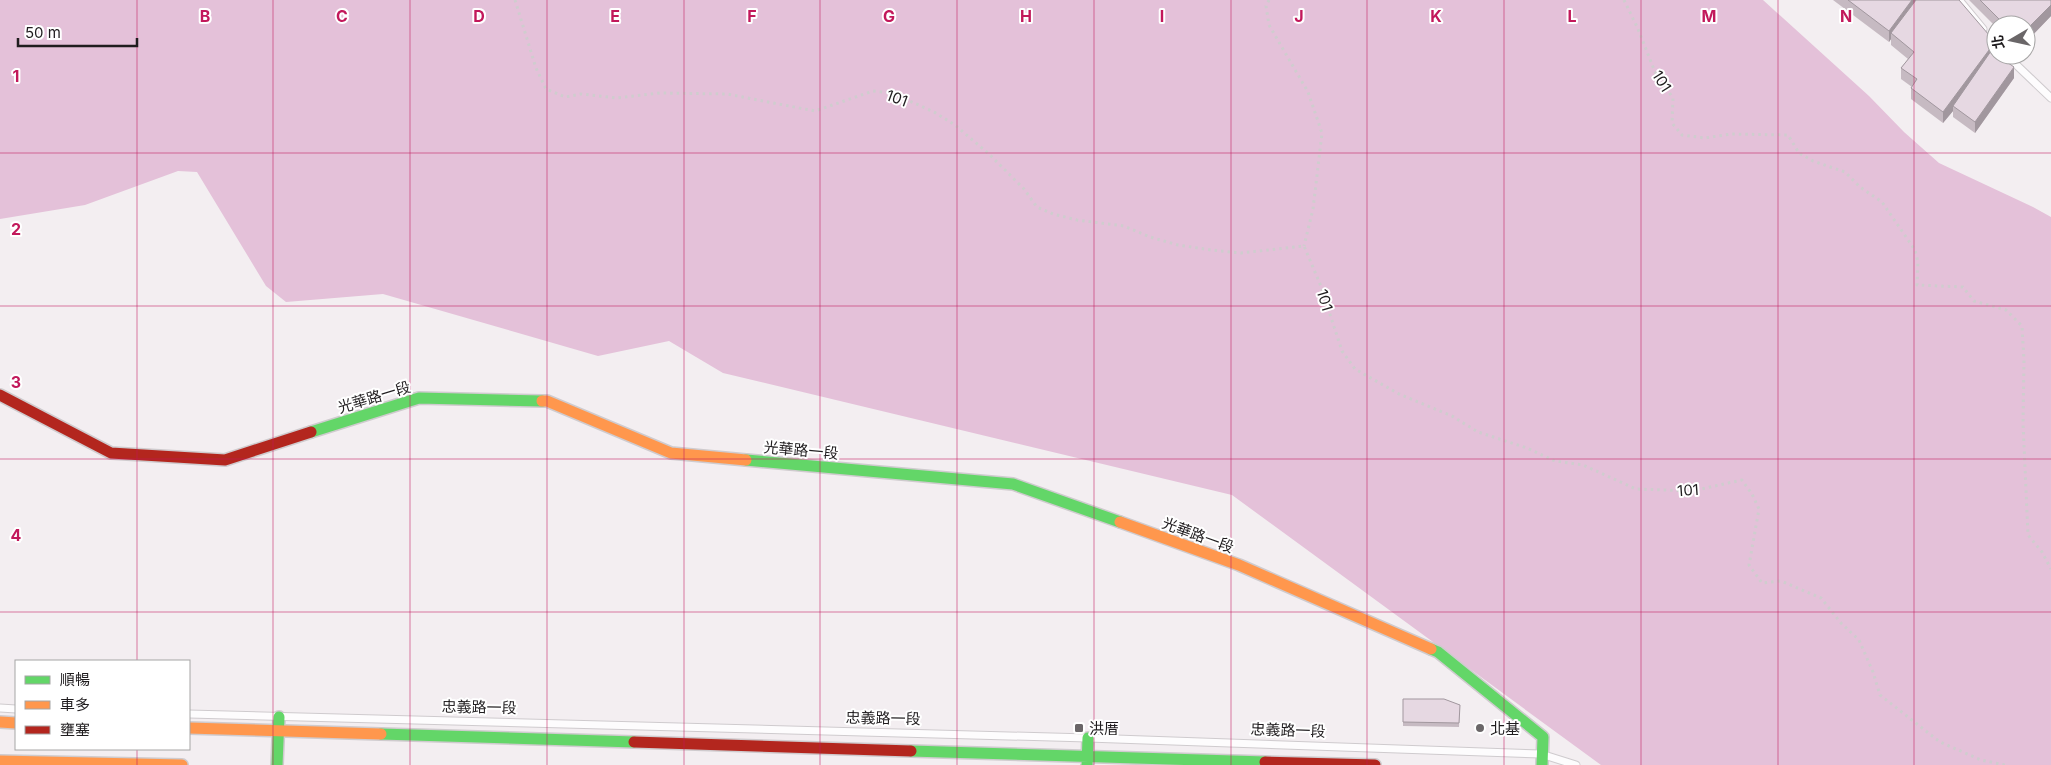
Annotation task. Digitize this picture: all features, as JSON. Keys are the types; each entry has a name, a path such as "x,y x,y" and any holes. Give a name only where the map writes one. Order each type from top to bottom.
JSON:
{"street":[{"name":"光華路一段","path":"0,396 111,453 225,460 418,398 547,401 671,453 1013,484 1239,565 1438,652 1543,737 1541,760"},
{"path":"278,765 279,717"},
{"path":"0,722 15,723"},
{"name":"忠義路一段","path":"190,728 1087,760 1375,765"},
{"path":"1087,760 1088,738"},
{"path":"0,761 182,765"}],"lane":[{"path":"1959,0 1986,32"},
{"path":"2016,65 2051,98"},
{"path":"0,708 15,709"},
{"name":"忠義路一段","path":"190,714 1088,738 1541,760 1576,765"}],"path":[{"name":"101","path":"515,0 536,68 546,88 566,97 581,94 617,98 660,93 727,94 815,111 873,91 892,93 934,112 955,125 989,154 1024,189 1037,207 1053,214 1077,220 1124,226 1150,237 1211,250 1241,253 1304,246 1320,284 1342,351 1355,369 1399,394 1452,416 1478,432 1527,448 1554,461 1583,465 1636,489 1692,491 1742,480 1752,494 1759,509 1749,565 1762,583 1781,581 1821,598 1841,623 1859,640 1873,672 1880,695 1940,742 1981,760 2005,765"},
{"path":"1269,0 1266,6 1269,25 1308,92 1322,133 1313,208 1304,246"},
{"name":"101","path":"1624,0 1655,72 1673,98 1672,123 1682,135 1705,138 1731,134 1788,135 1799,153 1813,161 1845,172 1860,187 1882,202 1915,250 1918,262 1918,285 1963,286 1974,301 2006,310 2022,326 2024,361 2023,423 2028,535 2042,552 2051,569"}],"shaded area":[{"path":"0,0 1763,0 1869,96 1904,132 1939,163 2051,217 2051,765 1601,765 1232,495 723,373 669,341 598,356 383,294 286,302 266,286 197,172 178,171 85,205 0,219"}],"building":[{"path":"1848,0 1912,0 1889,31"},
{"path":"1916,0 1959,0 1986,32 1986,54 1943,112 1911,88 1917,79 1901,68 1914,52 1891,33"},
{"path":"1980,0 2051,0 2051,5 2036,20 2036,15 1995,15"},
{"path":"1986,58 1986,65 2011,65 2014,67 1975,122 1953,106"},
{"path":"1403,699 1444,699 1460,705 1459,723 1403,722"}],"traffic: fast":[{"path":"311,432 419,398 542,401"},
{"path":"746,460 1013,484 1120,522"},
{"path":"1431,649 1438,652 1543,737 1542,765"},
{"path":"277,765 279,717"},
{"path":"381,734 634,742"},
{"path":"1087,765 1088,738"},
{"path":"911,751 1265,762"}],"traffic: slow":[{"path":"542,401 547,401 671,453 746,460"},
{"path":"1120,522 1239,565 1431,649"},
{"path":"0,722 15,723"},
{"path":"190,728 381,734"},
{"path":"0,761 182,765"}],"traffic: jam":[{"path":"0,395 111,453 225,460 311,432"},
{"path":"634,742 911,751"},
{"path":"1265,762 1375,765"}],"place":[{"name":"洪厝","path":"1079,728"},
{"name":"北基","path":"1480,728"}]}
